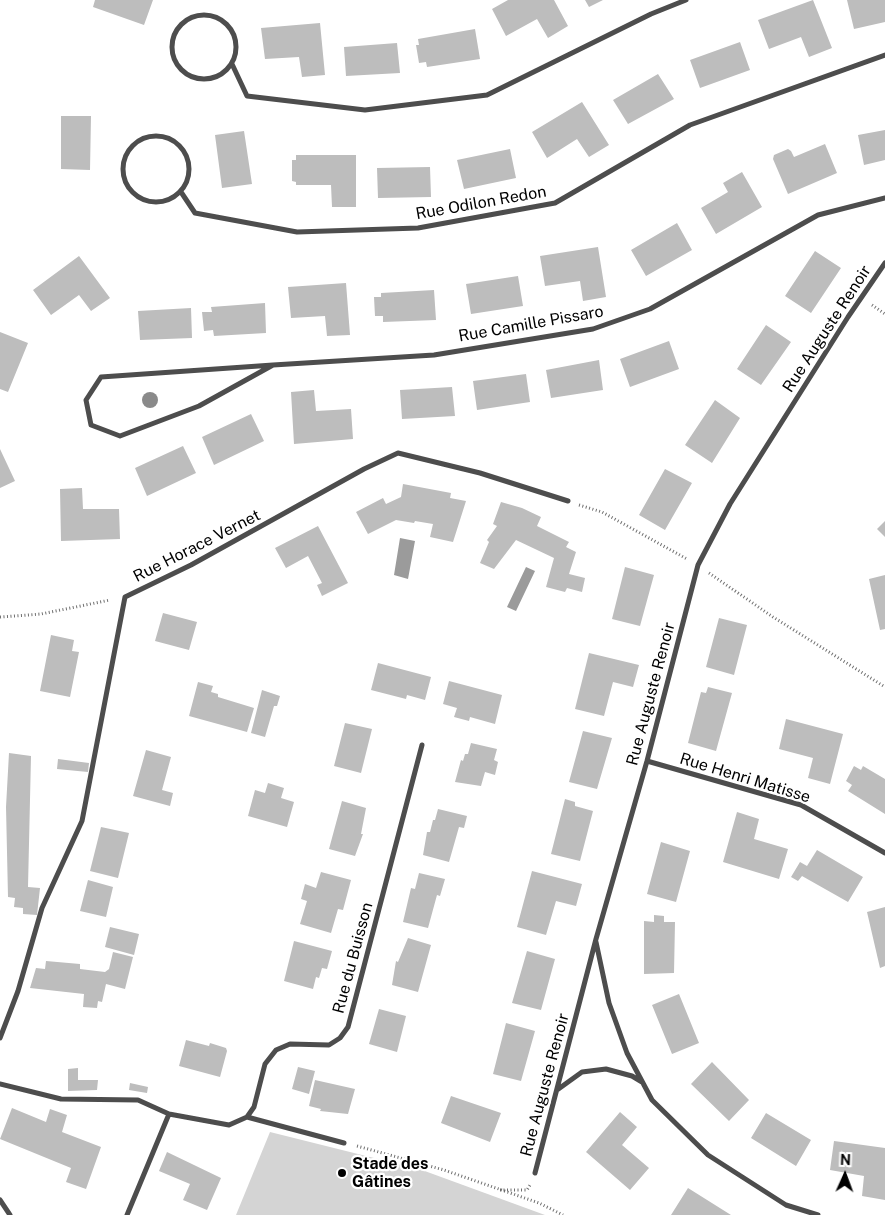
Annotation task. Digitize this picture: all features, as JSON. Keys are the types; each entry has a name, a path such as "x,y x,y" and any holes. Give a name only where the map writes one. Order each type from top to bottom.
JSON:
{"street":[{"path":"232,64 216,77 196,79 187,75 176,64 171,50 176,30 184,21 194,16 205,14 221,20 233,32 236,42 236,53 232,64 247,96 365,110 487,95 651,14 686,0"},
{"name":"Rue Odilon Redon","path":"181,192 195,213 297,232 418,228 555,203 690,125 885,55"},
{"path":"147,137 163,137 177,144 189,162 187,183 181,192 172,199 161,202 140,198 131,191 125,182 123,171 124,160 129,150 137,142 147,137"},
{"name":"Rue Camille Pissaro","path":"273,364 199,406 120,436 91,425 86,400 101,377 273,364 434,354 593,329 650,309 818,215 885,198"},
{"name":"Rue Auguste Renoir","path":"535,1173 596,939 647,761 698,565 730,504 848,317 885,263"},
{"name":"Rue Horace Vernet","path":"0,1038 18,991 42,908 82,821 125,597 191,565 364,469 398,454 480,473 568,501"},
{"name":"Rue du Buisson","path":"247,1118 254,1106 265,1064 276,1050 290,1044 329,1045 340,1038 348,1027 422,745"},
{"name":"Rue Henri Matisse","path":"647,761 801,805 885,853"},
{"path":"596,939 609,1003 627,1053 652,1100 708,1155 786,1204 818,1215"},
{"path":"556,1090 582,1072 606,1069 632,1076 643,1083"},
{"path":"0,1084 61,1099 138,1100 169,1114 229,1125 247,1118 344,1143"},
{"path":"127,1215 169,1114"},
{"path":"0,1200 10,1215"}],"path":[{"path":"568,501 602,512 698,565 773,617 885,687"},
{"path":"0,617 41,614 125,597"},
{"path":"344,1143 435,1168 539,1203 563,1215"},
{"path":"498,1190 527,1190 535,1173"}],"shaded area":[{"path":"400,538 415,541 408,579 394,575"},
{"path":"526,567 535,571 516,611 507,607"},
{"name":"Stade des Gâtines","path":"270,1132 422,1170 545,1215 236,1215"}],"building":[{"path":"95,0 153,0 144,25 93,7"},
{"path":"508,0 554,0 568,26 548,38 537,19 506,36 492,9"},
{"path":"585,0 603,0 589,7"},
{"path":"813,0 832,48 809,57 801,37 769,49 758,20"},
{"path":"847,0 885,0 885,22 854,29"},
{"path":"320,23 325,75 302,77 299,57 265,59 261,28"},
{"path":"475,29 480,59 427,67 426,62 419,63 416,45 419,45 418,39"},
{"path":"740,42 750,70 700,88 690,60"},
{"path":"397,43 400,73 346,76 344,47"},
{"path":"658,74 674,99 628,124 613,100"},
{"path":"582,102 609,145 589,157 577,139 547,158 532,132"},
{"path":"61,116 91,116 90,170 61,169"},
{"path":"885,130 885,160 864,165 858,135"},
{"path":"244,131 252,184 222,188 215,135"},
{"path":"825,144 837,173 788,194 773,159 774,155 788,149 794,157"},
{"path":"510,149 516,178 464,189 457,160"},
{"path":"296,155 356,155 356,207 332,207 331,185 296,185 296,182 292,181 292,160 296,160"},
{"path":"430,167 431,197 378,198 377,168"},
{"path":"742,172 762,207 716,234 701,208 728,192 723,183"},
{"path":"677,223 692,250 646,276 631,250"},
{"path":"598,247 606,297 583,301 580,281 545,286 540,256"},
{"path":"815,251 841,268 811,313 785,296"},
{"path":"79,256 110,298 91,311 79,295 51,315 33,290"},
{"path":"518,276 523,306 471,314 466,284"},
{"path":"346,283 350,335 327,336 325,316 291,318 288,287"},
{"path":"434,290 436,320 383,322 383,316 375,316 374,297 381,297 381,293"},
{"path":"265,303 266,333 214,336 213,330 204,331 202,312 212,312 211,307"},
{"path":"191,308 192,338 140,340 138,311"},
{"path":"766,325 791,342 761,385 737,369"},
{"path":"0,332 28,343 8,392 0,389"},
{"path":"669,341 679,369 630,387 620,359"},
{"path":"599,360 603,390 551,398 546,370"},
{"path":"526,374 530,402 477,410 473,381"},
{"path":"452,387 455,416 402,419 400,390"},
{"path":"314,390 316,411 351,409 353,439 294,444 291,392"},
{"path":"715,400 740,418 712,463 685,445"},
{"path":"251,414 264,441 214,465 202,437"},
{"path":"183,446 196,473 147,496 135,468"},
{"path":"0,449 15,481 0,488"},
{"path":"665,469 692,483 665,530 639,515"},
{"path":"403,484 451,493 450,498 466,501 453,542 430,537 433,524 415,521 414,523 396,520 368,534 356,512 383,498 386,504 401,497"},
{"path":"82,488 83,509 119,509 120,539 61,541 60,489"},
{"path":"501,502 522,508 541,517 537,526 569,542 566,547 576,552 569,574 585,578 582,592 567,588 565,592 546,587 554,558 516,540 494,569 480,563 489,542 487,540 497,526 493,524"},
{"path":"885,521 885,537 877,529"},
{"path":"318,526 348,583 322,596 317,585 322,583 308,556 286,568 275,548"},
{"path":"625,567 654,575 640,626 612,619"},
{"path":"885,575 885,629 880,630 869,579"},
{"path":"163,613 197,622 189,650 155,641"},
{"path":"719,618 747,625 734,675 706,667"},
{"path":"51,635 74,640 72,651 79,652 70,697 40,691"},
{"path":"589,653 639,665 633,687 613,682 604,716 575,709"},
{"path":"378,663 431,677 425,700 407,695 406,699 371,690"},
{"path":"449,681 502,695 495,724 470,717 469,721 454,717 457,708 443,704"},
{"path":"198,682 213,686 211,692 218,694 218,697 254,708 247,732 189,716"},
{"path":"708,687 732,693 716,751 688,743 701,692 706,693"},
{"path":"262,690 280,696 277,706 274,706 265,737 251,733"},
{"path":"786,719 843,734 830,784 808,778 813,758 779,749"},
{"path":"345,723 372,729 361,773 334,766"},
{"path":"583,731 612,738 597,789 569,782"},
{"path":"471,743 497,749 494,760 498,762 495,775 485,772 481,786 455,782 461,760 463,761 465,754 468,754"},
{"path":"146,750 171,757 162,790 173,793 170,806 133,796"},
{"path":"9,753 31,756 28,887 40,888 37,915 23,914 23,908 14,907 15,898 8,897 6,807"},
{"path":"58,759 89,763 88,772 57,769"},
{"path":"854,766 861,770 863,766 885,779 885,814 848,791 852,785 846,781"},
{"path":"268,783 284,788 281,798 294,802 287,827 248,816 255,790 265,793"},
{"path":"565,799 575,802 575,806 593,811 580,861 551,854"},
{"path":"342,801 366,808 361,834 363,834 355,856 329,849"},
{"path":"438,809 467,816 464,828 459,827 449,862 423,855 427,832 430,832"},
{"path":"737,812 759,819 754,839 788,849 779,879 723,862"},
{"path":"101,827 129,833 118,878 90,871"},
{"path":"661,842 690,851 676,902 647,894"},
{"path":"817,850 863,877 848,902 802,876 798,881 791,877 800,862 807,866"},
{"path":"532,871 582,884 576,906 556,901 546,935 517,927"},
{"path":"321,872 351,880 343,910 338,909 331,933 300,924 307,901 301,899 305,884 316,888"},
{"path":"419,873 445,879 440,896 437,895 428,928 403,922 411,888 415,889"},
{"path":"88,880 113,887 106,917 80,911"},
{"path":"885,907 885,966 880,968 867,912"},
{"path":"654,915 664,916 664,922 675,922 674,973 644,974 644,921 654,922"},
{"path":"110,927 139,934 134,955 105,947"},
{"path":"408,938 431,945 418,992 392,985 396,961 398,962"},
{"path":"294,941 332,951 327,969 322,968 319,978 316,977 313,989 284,981"},
{"path":"527,951 555,959 541,1010 512,1003"},
{"path":"113,952 133,957 125,989 106,984 102,1002 98,1001 97,1008 83,1007 84,994 30,988 36,968 45,969 46,961 80,964 80,969 105,972 109,969"},
{"path":"679,994 699,1043 672,1054 652,1005"},
{"path":"379,1009 406,1016 397,1052 369,1044"},
{"path":"506,1023 535,1031 521,1081 493,1074"},
{"path":"186,1040 209,1046 210,1043 226,1048 227,1051 220,1077 179,1066"},
{"path":"712,1062 749,1100 729,1121 691,1084"},
{"path":"298,1067 315,1071 309,1094 292,1089"},
{"path":"78,1068 78,1080 98,1080 97,1090 68,1091 68,1069"},
{"path":"315,1080 355,1089 348,1114 320,1111 321,1109 309,1106"},
{"path":"130,1083 148,1087 147,1093 129,1090"},
{"path":"451,1096 501,1113 490,1142 441,1123"},
{"path":"12,1108 46,1122 50,1109 67,1115 62,1132 101,1147 86,1189 66,1182 71,1168 0,1139"},
{"path":"620,1112 637,1127 622,1145 649,1168 630,1190 586,1152"},
{"path":"766,1113 811,1140 796,1166 751,1138"},
{"path":"834,1141 885,1148 885,1200 862,1196 864,1176 830,1170"},
{"path":"167,1152 221,1178 207,1210 183,1200 190,1184 159,1171"},
{"path":"688,1188 731,1215 671,1215"}],"place":[{"name":"Stade des Gâtines","path":"342,1173"}]}
